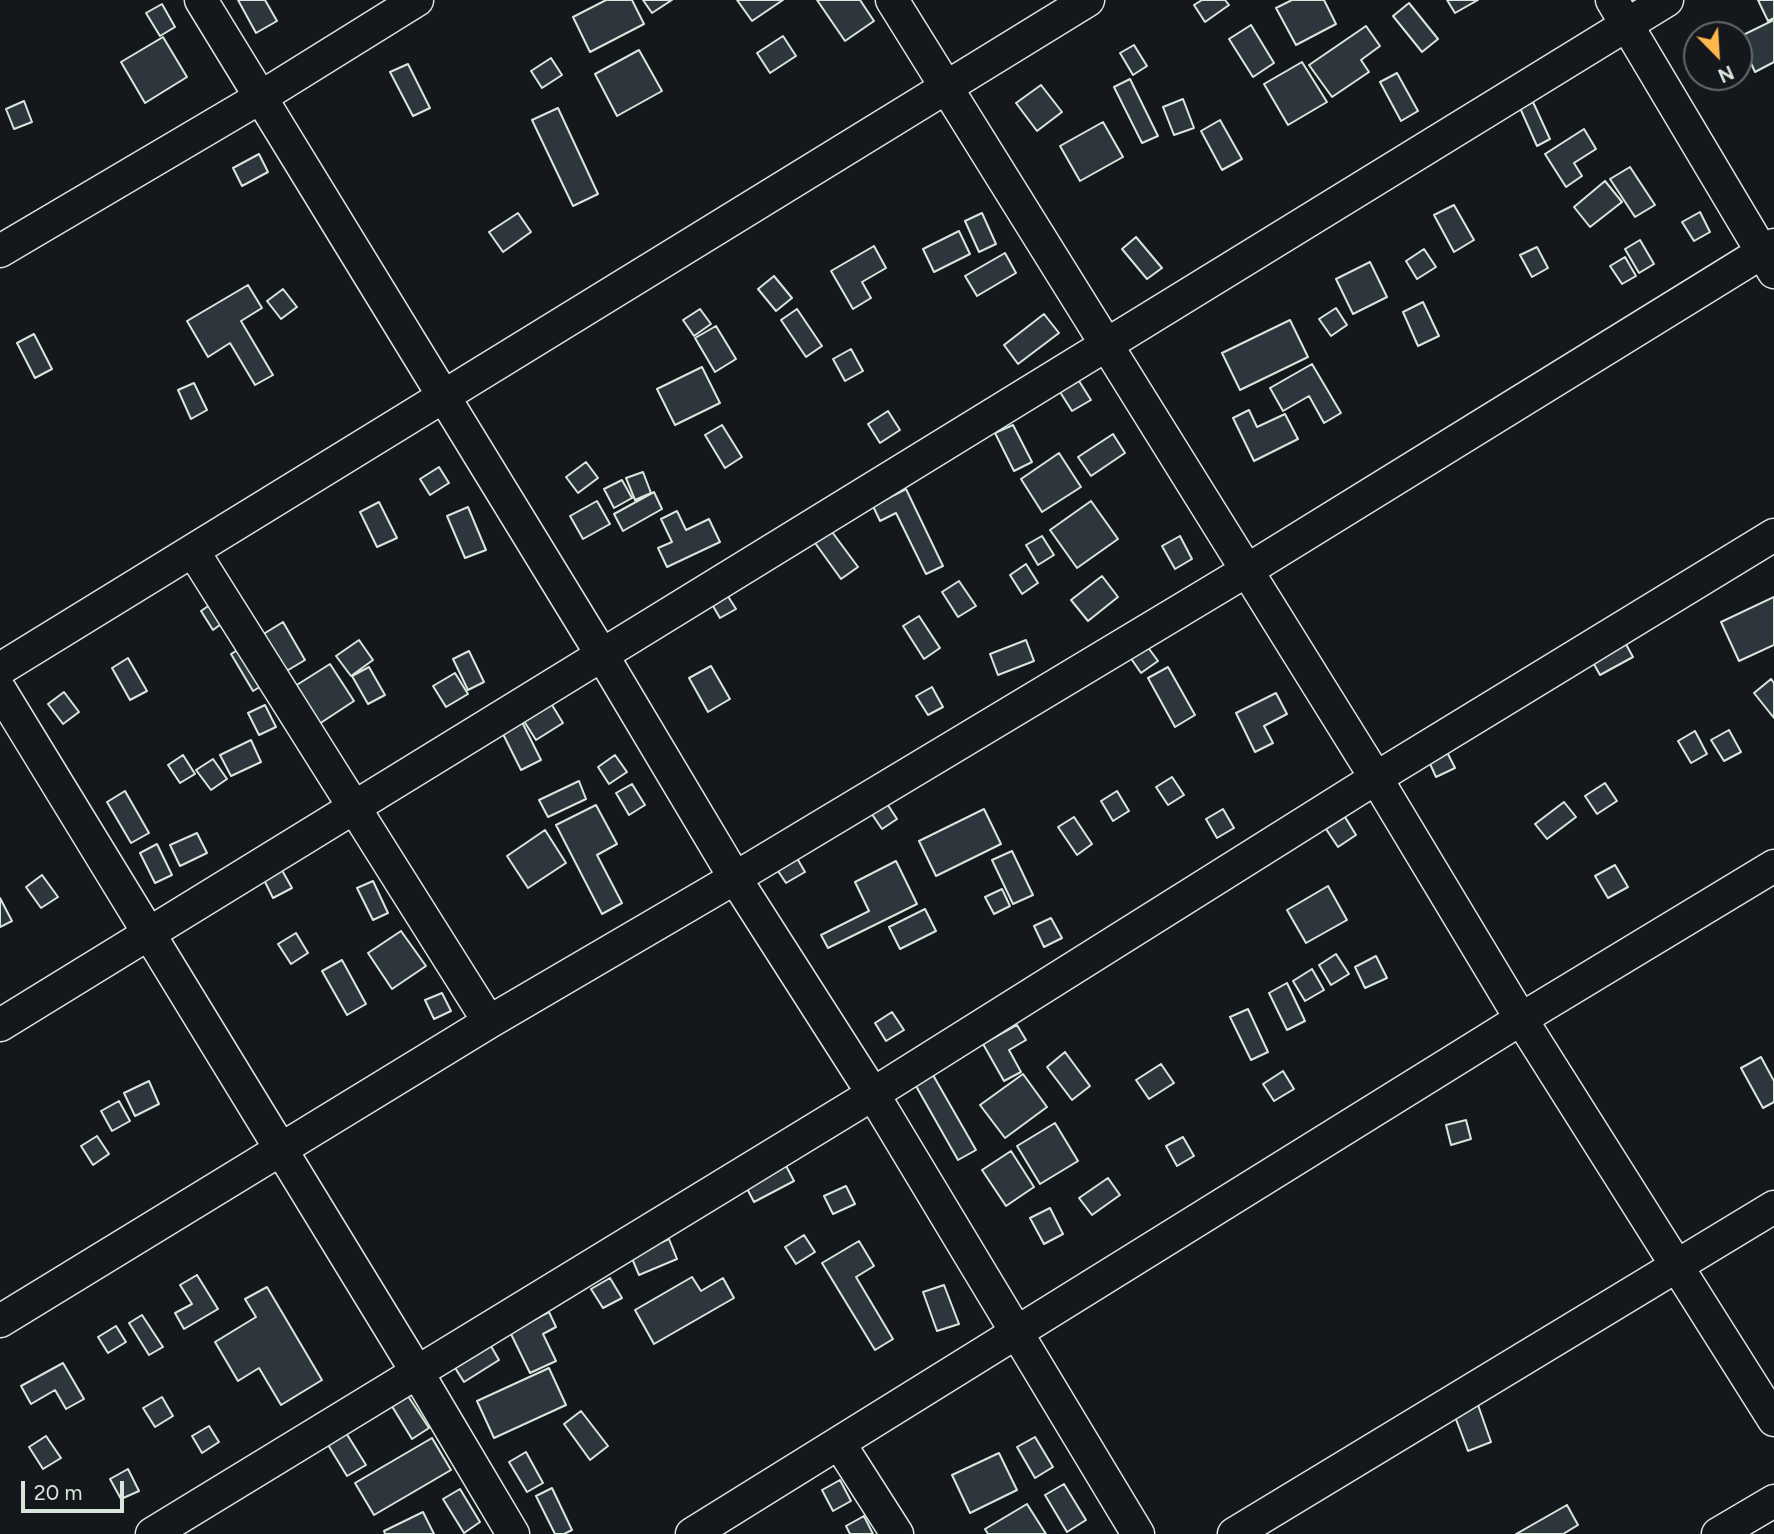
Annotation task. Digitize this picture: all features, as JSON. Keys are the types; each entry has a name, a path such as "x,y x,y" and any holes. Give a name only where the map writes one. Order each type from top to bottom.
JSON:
{"street":[{"path":"201,0 602,655 735,878 873,1094 1139,1534"},
{"path":"0,251 261,97 417,0"},
{"path":"892,0 1376,778 1521,1019 1774,1420"},
{"path":"0,668 1088,0"},
{"path":"0,1026 1107,345 1619,12 1667,0"},
{"path":"0,1321 489,1022 735,878 1770,256 1619,12"},
{"path":"152,1534 873,1094 1376,778 1774,535"},
{"path":"193,551 489,1022"},
{"path":"0,690 513,1534"},
{"path":"692,1534 1521,1019 1774,866"},
{"path":"1234,1534 1774,1207"},
{"path":"839,1443 897,1534"},
{"path":"1718,1534 1774,1500"}],"building":[{"path":"238,0 265,0 277,21 256,33"},
{"path":"606,0 632,0 644,24 590,52 573,17"},
{"path":"643,0 672,0 652,13"},
{"path":"737,0 783,0 752,21"},
{"path":"817,0 860,0 874,21 845,41"},
{"path":"1202,0 1225,0 1229,5 1205,22 1194,5"},
{"path":"1292,0 1324,0 1336,24 1296,45 1276,8"},
{"path":"1447,0 1478,0 1455,13"},
{"path":"1758,0 1774,0 1774,18 1768,21"},
{"path":"1409,3 1438,39 1422,52 1393,16"},
{"path":"162,4 175,27 160,36 146,13"},
{"path":"1774,20 1774,62 1755,72 1753,68 1753,30"},
{"path":"1251,25 1274,63 1253,77 1229,39"},
{"path":"1366,26 1380,46 1361,60 1369,72 1332,97 1309,65"},
{"path":"783,36 796,56 770,73 757,53"},
{"path":"163,37 187,77 145,103 121,62"},
{"path":"1134,45 1147,66 1133,75 1120,53"},
{"path":"639,50 662,91 617,116 595,74"},
{"path":"551,58 562,75 542,88 531,71"},
{"path":"1302,62 1327,102 1288,125 1264,84"},
{"path":"408,64 430,108 413,116 390,72"},
{"path":"1397,73 1418,111 1401,121 1380,82"},
{"path":"1130,79 1158,136 1142,143 1114,87"},
{"path":"1041,85 1062,112 1037,131 1016,103"},
{"path":"1183,99 1194,128 1174,135 1163,107"},
{"path":"24,101 32,122 14,129 6,109"},
{"path":"1533,102 1550,139 1537,146 1520,108"},
{"path":"558,108 598,194 573,206 532,120"},
{"path":"1220,120 1242,159 1222,170 1201,131"},
{"path":"1103,122 1123,157 1080,181 1060,146"},
{"path":"1584,129 1596,149 1574,163 1582,176 1566,187 1545,154"},
{"path":"259,154 268,172 242,186 233,168"},
{"path":"1630,167 1655,205 1635,217 1610,179"},
{"path":"1605,181 1622,202 1590,227 1574,207"},
{"path":"1454,205 1474,240 1454,252 1434,215"},
{"path":"1700,212 1710,232 1694,241 1682,222"},
{"path":"518,213 531,232 503,252 489,232"},
{"path":"982,213 996,244 979,252 965,221"},
{"path":"959,231 970,254 934,272 923,249"},
{"path":"1136,237 1162,268 1147,279 1122,249"},
{"path":"1640,240 1654,264 1639,273 1625,249"},
{"path":"874,246 886,268 862,282 871,298 853,309 831,271"},
{"path":"1537,247 1548,268 1532,277 1520,255"},
{"path":"1424,249 1436,267 1417,279 1406,261"},
{"path":"1005,253 1016,273 977,296 965,276"},
{"path":"1625,257 1636,276 1622,284 1610,266"},
{"path":"1370,262 1387,297 1353,314 1336,279"},
{"path":"774,276 792,298 776,311 758,289"},
{"path":"248,285 262,308 241,321 273,375 255,385 230,343 208,357 187,321"},
{"path":"283,289 297,307 281,319 267,301"},
{"path":"1423,302 1439,336 1418,346 1403,312"},
{"path":"1336,308 1347,325 1331,336 1319,319"},
{"path":"700,309 711,324 694,336 683,320"},
{"path":"797,309 822,346 806,357 781,320"},
{"path":"1044,314 1059,333 1018,364 1004,345"},
{"path":"1290,320 1308,357 1240,390 1222,353"},
{"path":"716,326 736,359 715,372 695,338"},
{"path":"34,334 52,369 35,378 17,343"},
{"path":"851,349 863,371 845,381 833,359"},
{"path":"1312,364 1341,413 1324,423 1309,396 1283,411 1270,388"},
{"path":"702,367 720,403 675,425 657,389"},
{"path":"1079,381 1091,400 1072,411 1060,392"},
{"path":"194,383 207,410 191,419 178,390"},
{"path":"1249,410 1257,427 1285,414 1298,439 1254,461 1233,418"},
{"path":"888,411 900,430 880,443 868,424"},
{"path":"722,425 742,457 725,468 705,435"},
{"path":"1013,425 1032,462 1014,471 995,433"},
{"path":"1113,434 1125,453 1091,476 1078,457"},
{"path":"1059,453 1081,487 1042,512 1021,479"},
{"path":"586,462 598,478 578,493 566,477"},
{"path":"439,467 449,483 430,495 420,479"},
{"path":"643,472 651,493 635,500 626,478"},
{"path":"622,480 632,498 614,508 604,489"},
{"path":"906,489 943,566 926,574 896,513 880,521 873,506"},
{"path":"654,492 662,509 623,531 614,514"},
{"path":"597,501 610,524 583,539 570,516"},
{"path":"1091,501 1118,539 1077,568 1050,530"},
{"path":"379,502 397,538 377,547 360,512"},
{"path":"468,507 486,550 465,558 447,516"},
{"path":"677,511 686,530 709,519 720,542 667,567 658,548 672,542 661,519"},
{"path":"821,517 858,567 841,579 805,529"},
{"path":"1042,536 1054,555 1038,565 1026,545"},
{"path":"1180,536 1192,559 1175,569 1162,546"},
{"path":"1026,564 1038,583 1022,594 1010,575"},
{"path":"1102,576 1118,597 1088,621 1071,600"},
{"path":"959,581 976,606 958,617 942,592"},
{"path":"724,590 736,609 720,618 709,599"},
{"path":"1774,597 1774,645 1739,661 1721,622"},
{"path":"220,598 232,616 213,630 201,611"},
{"path":"919,616 940,648 924,659 903,626"},
{"path":"283,622 305,660 253,691 231,654"},
{"path":"1622,637 1633,657 1600,675 1589,655"},
{"path":"359,640 373,660 351,676 336,656"},
{"path":"1026,640 1034,661 998,675 990,654"},
{"path":"1147,646 1158,661 1141,673 1130,657"},
{"path":"469,651 484,682 468,690 453,659"},
{"path":"128,658 147,691 130,700 112,668"},
{"path":"330,664 354,701 316,726 292,688"},
{"path":"711,666 730,699 708,712 689,678"},
{"path":"369,667 385,695 368,704 352,676"},
{"path":"1168,667 1195,715 1175,727 1148,678"},
{"path":"455,673 468,694 446,707 433,686"},
{"path":"1771,679 1774,683 1774,718 1754,693"},
{"path":"932,687 943,707 928,715 916,696"},
{"path":"64,692 79,712 63,724 48,704"},
{"path":"1276,693 1287,714 1264,726 1273,743 1255,752 1236,713"},
{"path":"549,700 563,723 536,740 522,718"},
{"path":"265,705 276,727 259,735 248,713"},
{"path":"522,722 541,760 521,770 502,732"},
{"path":"1729,730 1741,752 1724,761 1711,740"},
{"path":"1695,731 1707,754 1691,763 1678,741"},
{"path":"251,740 261,762 231,776 220,755"},
{"path":"1444,746 1455,768 1436,777 1426,755"},
{"path":"183,755 195,774 180,783 168,765"},
{"path":"615,755 627,772 609,784 598,767"},
{"path":"213,759 227,779 211,790 196,770"},
{"path":"1172,777 1184,795 1168,805 1156,787"},
{"path":"579,781 586,799 548,817 539,800"},
{"path":"1605,783 1617,801 1597,814 1585,796"},
{"path":"632,784 645,805 629,815 616,793"},
{"path":"125,791 149,833 131,843 107,802"},
{"path":"1117,791 1129,811 1113,821 1101,801"},
{"path":"880,793 897,819 882,829 865,804"},
{"path":"1564,802 1576,817 1547,839 1535,824"},
{"path":"596,805 617,844 597,855 622,903 602,914 556,825"},
{"path":"984,809 1001,844 936,876 919,841"},
{"path":"1223,809 1234,828 1217,838 1206,819"},
{"path":"1074,817 1092,844 1077,855 1058,827"},
{"path":"1345,817 1356,835 1338,847 1326,829"},
{"path":"545,830 566,863 528,888 507,856"},
{"path":"197,833 207,853 180,866 170,845"},
{"path":"157,844 172,875 155,883 140,853"},
{"path":"1012,851 1033,895 1013,904 992,860"},
{"path":"794,853 805,872 786,883 774,865"},
{"path":"896,861 917,904 828,948 821,935 869,911 855,882"},
{"path":"279,865 292,888 273,898 261,874"},
{"path":"1615,865 1628,887 1608,898 1595,876"},
{"path":"42,875 58,897 41,908 26,887"},
{"path":"373,881 388,913 373,920 357,888"},
{"path":"1328,886 1347,920 1306,943 1287,910"},
{"path":"1002,889 1010,906 994,914 985,897"},
{"path":"0,898 12,921 0,927"},
{"path":"925,909 936,931 900,949 889,927"},
{"path":"1051,918 1062,938 1044,947 1034,926"},
{"path":"401,931 426,966 392,989 368,953"},
{"path":"296,933 308,953 291,964 278,944"},
{"path":"1336,954 1349,974 1331,985 1319,965"},
{"path":"1376,956 1387,978 1365,988 1355,967"},
{"path":"342,960 366,1004 347,1015 322,971"},
{"path":"1312,969 1324,990 1305,1001 1293,981"},
{"path":"1287,983 1305,1021 1287,1030 1269,993"},
{"path":"442,993 451,1011 434,1019 425,1000"},
{"path":"1248,1009 1268,1052 1251,1060 1230,1017"},
{"path":"892,1012 904,1030 886,1041 875,1023"},
{"path":"1017,1025 1026,1040 1009,1050 1021,1072 1004,1081 983,1044"},
{"path":"1065,1052 1090,1086 1072,1100 1047,1067"},
{"path":"1761,1057 1774,1081 1774,1102 1763,1108 1741,1068"},
{"path":"1161,1064 1174,1083 1149,1099 1136,1080"},
{"path":"1283,1071 1294,1089 1274,1101 1263,1084"},
{"path":"1023,1074 1047,1107 1005,1138 980,1105"},
{"path":"933,1075 976,1150 958,1160 916,1086"},
{"path":"149,1081 159,1104 135,1116 124,1093"},
{"path":"119,1101 130,1121 112,1131 101,1111"},
{"path":"1466,1120 1471,1139 1451,1145 1446,1125"},
{"path":"1055,1123 1078,1161 1040,1184 1017,1146"},
{"path":"97,1136 109,1154 93,1165 81,1146"},
{"path":"1183,1137 1194,1156 1177,1166 1166,1146"},
{"path":"1011,1151 1034,1187 1006,1206 982,1170"},
{"path":"783,1160 794,1181 754,1202 743,1181"},
{"path":"1108,1178 1120,1195 1092,1215 1079,1198"},
{"path":"846,1186 855,1204 833,1214 824,1196"},
{"path":"1050,1208 1063,1234 1044,1244 1030,1218"},
{"path":"804,1235 815,1252 796,1264 785,1247"},
{"path":"669,1239 677,1259 639,1275 631,1256"},
{"path":"859,1241 874,1266 856,1277 893,1339 875,1350 822,1263"},
{"path":"197,1275 218,1309 184,1329 175,1313 192,1304 180,1285"},
{"path":"692,1277 701,1291 723,1278 734,1298 654,1344 635,1310"},
{"path":"610,1278 622,1298 603,1308 591,1289"},
{"path":"944,1285 959,1324 937,1331 923,1292"},
{"path":"267,1287 322,1380 281,1405 259,1368 238,1381 215,1342 256,1317 245,1299"},
{"path":"549,1312 556,1327 543,1334 556,1361 530,1373 510,1332"},
{"path":"142,1315 163,1347 149,1355 129,1323"},
{"path":"116,1326 126,1342 108,1353 98,1337"},
{"path":"488,1341 499,1360 464,1382 452,1363"},
{"path":"63,1363 84,1399 66,1409 55,1390 31,1404 21,1386"},
{"path":"549,1368 566,1405 494,1438 477,1401"},
{"path":"406,1393 429,1428 412,1439 390,1403"},
{"path":"162,1397 173,1416 155,1427 143,1408"},
{"path":"1478,1405 1491,1442 1468,1451 1454,1414"},
{"path":"581,1411 608,1446 590,1460 564,1424"},
{"path":"209,1426 219,1442 202,1453 192,1436"},
{"path":"343,1428 366,1465 347,1476 325,1440"},
{"path":"46,1436 61,1458 43,1469 29,1447"},
{"path":"1035,1437 1053,1467 1035,1478 1017,1447"},
{"path":"432,1438 451,1470 374,1515 355,1483"},
{"path":"526,1452 543,1483 527,1492 509,1462"},
{"path":"999,1453 1017,1490 970,1513 952,1475"},
{"path":"128,1469 139,1491 121,1499 110,1479"},
{"path":"840,1480 851,1501 833,1511 822,1490"},
{"path":"1064,1484 1086,1520 1067,1532 1045,1495"},
{"path":"552,1488 572,1530 564,1534 555,1534 536,1496"},
{"path":"460,1489 480,1522 464,1533 443,1499"},
{"path":"1027,1504 1046,1534 988,1534 985,1529"},
{"path":"1567,1505 1578,1525 1563,1534 1516,1534"},
{"path":"423,1512 434,1534 385,1534 384,1531"},
{"path":"864,1516 873,1534 850,1534 846,1526"}]}
